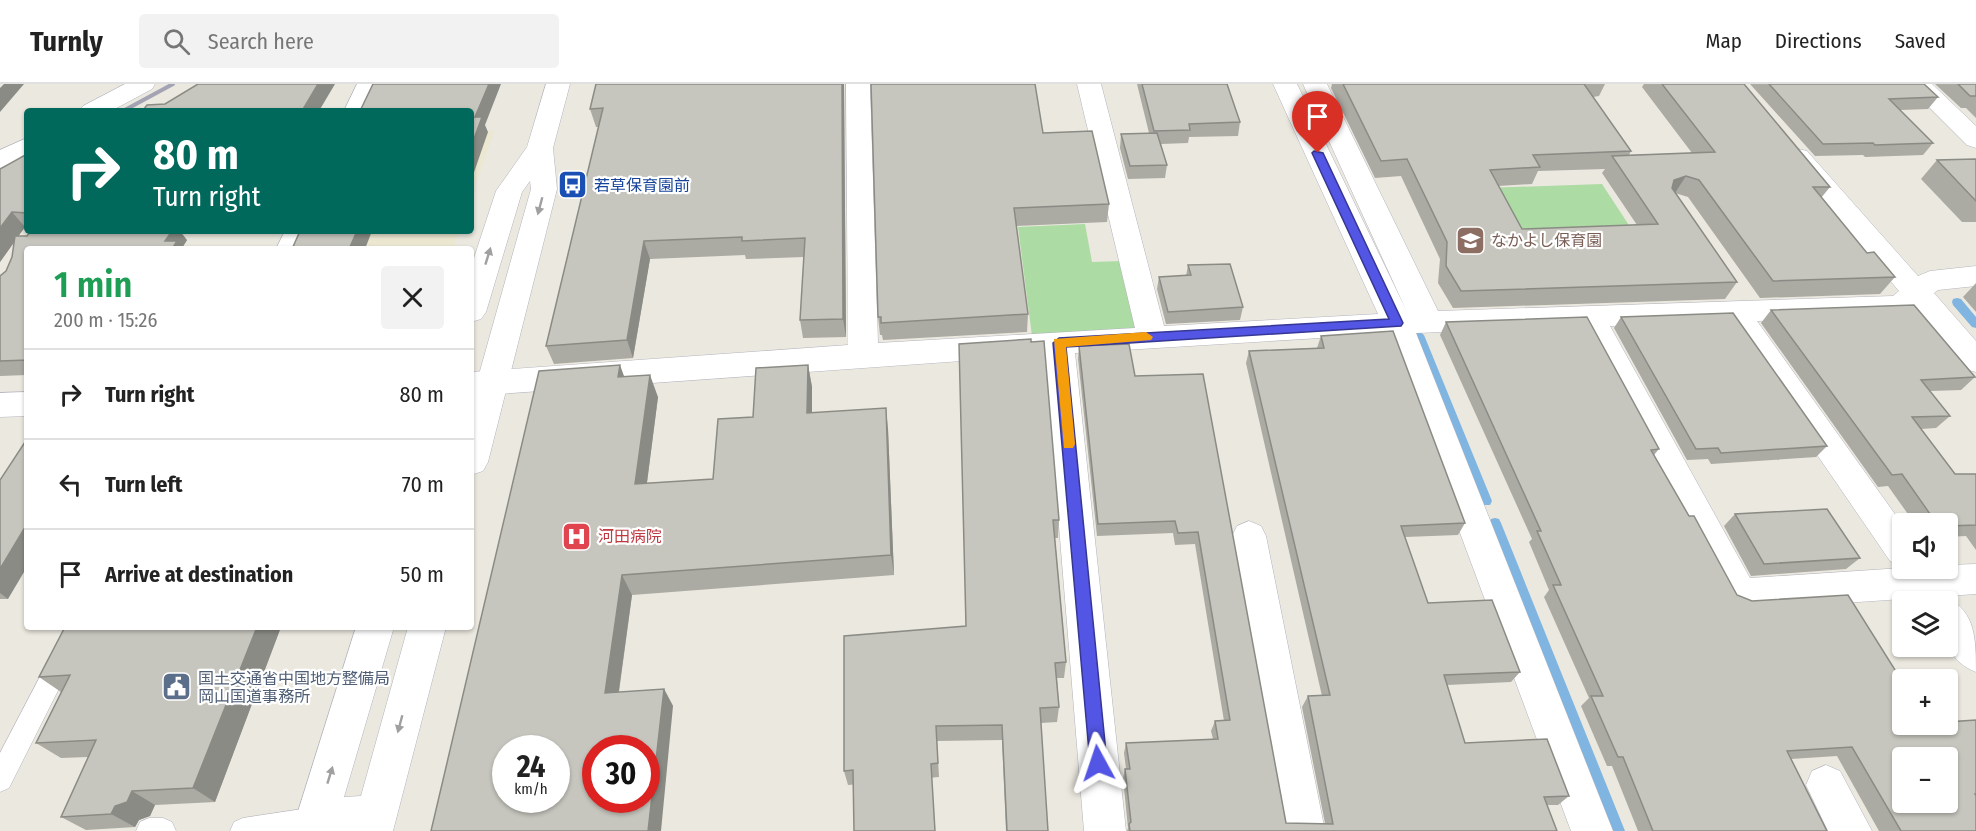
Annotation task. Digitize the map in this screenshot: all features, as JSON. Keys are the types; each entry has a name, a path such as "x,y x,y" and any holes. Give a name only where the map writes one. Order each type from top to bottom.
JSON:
{"street":[{"path":"98,108 143,84"},
{"path":"357,108 369,84"},
{"path":"474,302 509,191 540,148 558,84"},
{"path":"858,84 862,355"},
{"path":"1089,84 1152,337"},
{"path":"1285,84 1412,323"},
{"path":"1315,84 1412,323 1471,511 1592,831"},
{"path":"1918,84 1976,140"},
{"path":"1780,136 1976,361"},
{"path":"0,160 24,148"},
{"path":"474,440 482,383 544,189 540,148"},
{"path":"482,383 862,355 1152,337 1412,323 1591,318 1738,301 1899,306 1930,282 1976,276"},
{"path":"1738,301 1892,536"},
{"path":"1591,318 1740,594 1926,584 1976,579"},
{"path":"1059,343 1105,831"},
{"path":"0,405 24,404"},
{"path":"1249,536 1304,831"},
{"path":"374,630 315,825 374,823 425,630"},
{"path":"1958,630 1976,655"},
{"path":"361,673 415,669"},
{"path":"1826,785 1851,831"}],"lane":[{"path":"0,779 76,630"},
{"path":"243,831 315,825"},
{"path":"149,831 163,831"}],"shaded area":[{"path":"494,131 474,189 474,132"},
{"path":"308,234 458,234 454,246 302,246"}],"green space":[{"path":"1602,184 1638,239 1516,244 1486,188"},
{"path":"1085,224 1092,262 1123,261 1138,331 1032,336 1018,227"}],"building":[{"path":"198,84 318,84 304,108 145,108 147,105 165,104"},
{"path":"373,84 489,84 475,117 482,117 474,139 474,108 361,108"},
{"path":"596,84 842,84 843,319 800,320 805,238 742,241 742,237 644,241 627,340 546,346 603,108 590,109"},
{"path":"871,84 1035,84 1043,133 1092,131 1109,204 1014,208 1028,314 881,323 881,317 878,317"},
{"path":"1142,84 1227,84 1240,122 1189,124 1190,130 1154,131"},
{"path":"1343,84 1584,84 1631,151 1533,155 1540,167 1490,170 1522,229 1658,224 1612,156 1715,152 1662,84 1744,84 1830,187 1813,187 1867,253 1874,252 1895,277 1773,281 1699,180 1686,176 1674,180 1672,188 1737,282 1461,291 1446,266 1447,242 1407,159 1381,161"},
{"path":"1769,84 1924,84 1938,97 1889,99 1933,143 1823,144"},
{"path":"1958,84 1976,84 1976,96 1970,96"},
{"path":"1157,133 1167,165 1130,166 1121,134"},
{"path":"24,156 24,213 12,212 0,228 0,169"},
{"path":"1976,159 1976,201 1937,160"},
{"path":"29,234 170,234 165,241 177,241 174,246 24,246 24,360 0,361 0,276 6,271 12,257 15,236"},
{"path":"299,234 356,234 350,246 293,246"},
{"path":"1230,264 1243,307 1168,312 1159,277 1191,275 1188,265"},
{"path":"1914,305 1975,377 1921,380 1950,416 1912,417 1955,474 1976,474 1976,525 1958,526 1958,513 1929,513 1902,474 1892,475 1771,310"},
{"path":"1733,313 1827,446 1721,453 1718,448 1696,449 1621,317"},
{"path":"1587,317 1659,449 1651,450 1689,516 1694,516 1737,595 1752,601 1848,595 1894,669 1892,669 1892,735 1958,735 1958,721 1976,720 1976,831 1901,831 1852,747 1787,751 1827,831 1653,831 1623,757 1618,757 1591,696 1603,696 1553,585 1561,585 1537,531 1541,531 1446,322"},
{"path":"1393,331 1465,523 1401,526 1428,603 1492,600 1520,672 1444,675 1465,743 1547,739 1569,796 1544,797 1557,831 1130,831 1125,769 1130,769 1126,743 1218,739 1215,721 1230,720 1198,532 1178,533 1175,521 1098,524 1079,346 1129,344 1135,376 1203,374 1286,823 1333,824 1308,696 1330,695 1249,351 1324,348 1321,336"},
{"path":"1031,339 1031,342 1044,341 1059,520 1053,520 1066,662 1055,663 1059,707 1040,708 1048,831 1007,831 1002,725 936,726 938,763 931,764 935,831 854,831 853,770 844,771 844,636 966,626 959,344"},
{"path":"620,365 618,377 650,375 635,484 713,479 718,419 753,417 756,368 808,365 807,413 886,408 891,555 622,575 605,693 664,689 659,735 582,735 582,813 650,813 648,831 431,831 539,371"},
{"path":"24,444 24,529 0,569 0,480"},
{"path":"1827,509 1860,558 1764,564 1735,514"},
{"name":"国土交通省中国地方整備局 岡山国道事務所","path":"63,630 256,630 193,788 132,791 127,802 115,806 111,814 61,817 96,740 36,743 70,675 39,677"}],"waterway":[{"path":"1957,302 1976,324"},
{"path":"1419,335 1486,501"},
{"path":"1495,523 1617,831"}],"railway":[{"path":"129,108 173,84"}],"slow traffic":[{"path":"1068,444 1059,343 1146,337"}],"place":[{"name":"若草保育園前","path":"573,185"},
{"name":"なかよし保育園","path":"1470,240"},
{"name":"河田病院","path":"577,536"},
{"name":"国土交通省中国地方整備局 岡山国道事務所","path":"177,687"}],"route":[{"path":"1098,763 1059,343 1397,323 1318,153"}]}
